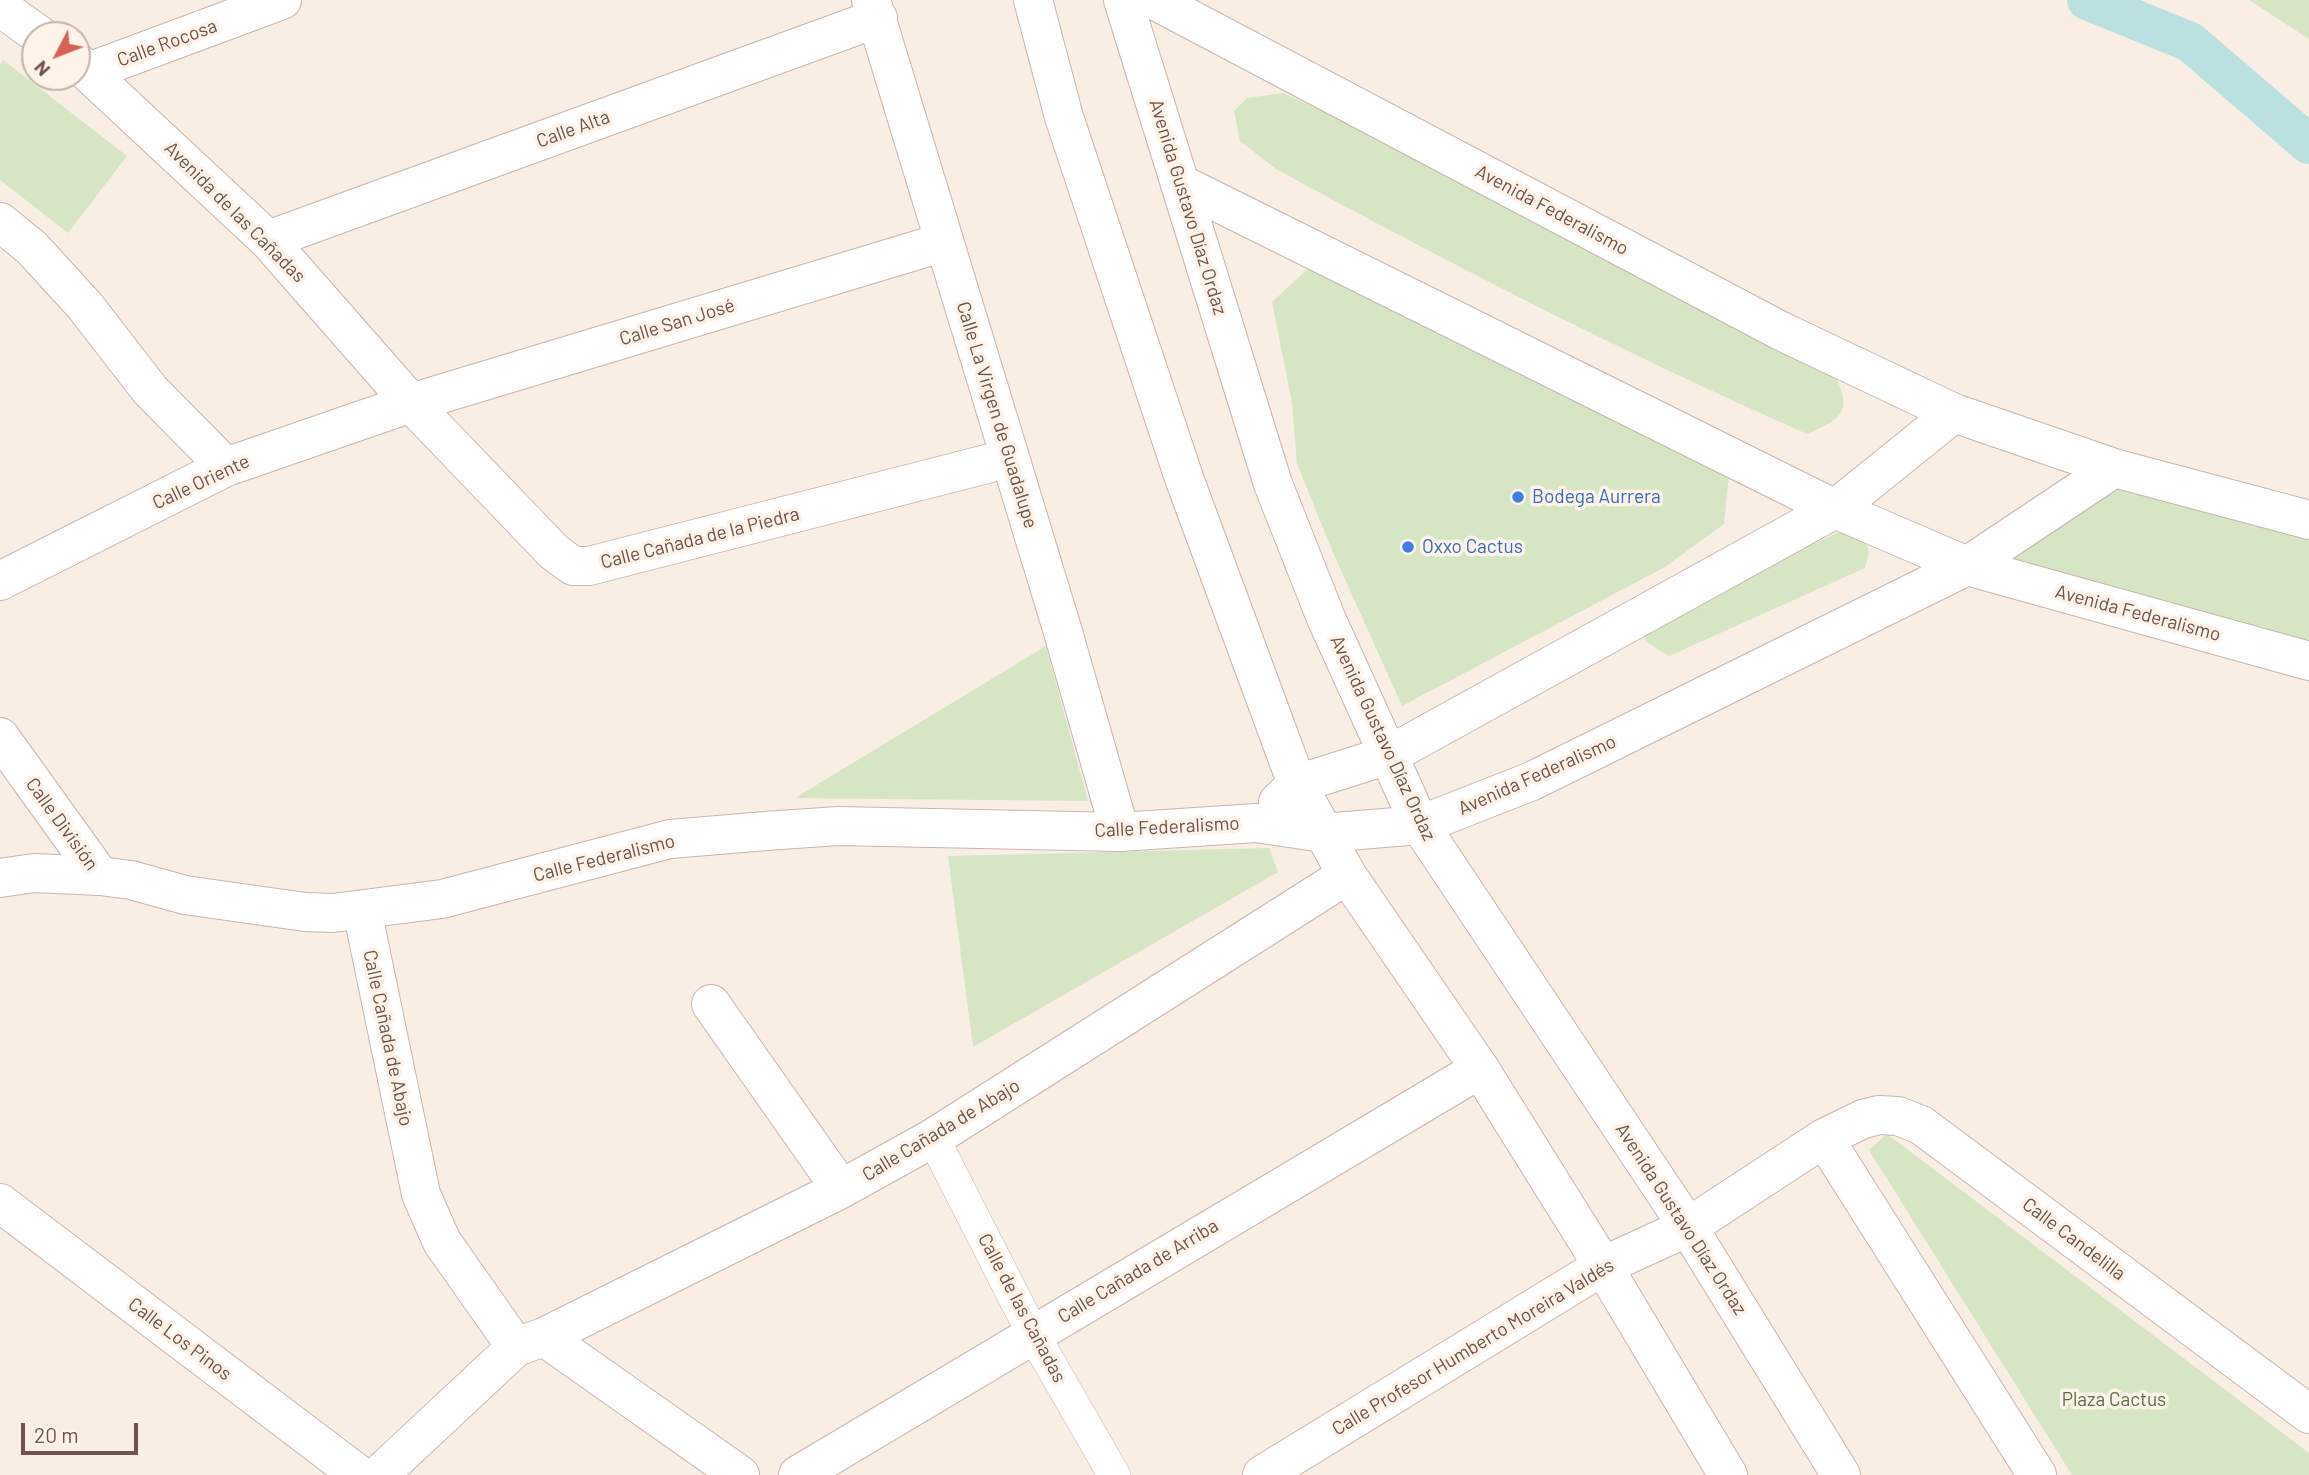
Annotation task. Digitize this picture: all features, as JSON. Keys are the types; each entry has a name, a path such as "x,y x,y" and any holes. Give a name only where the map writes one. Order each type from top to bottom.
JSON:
{"street":[{"name":"Calle Rocosa","path":"91,64 282,0"},
{"path":"1033,0 1064,117 1184,478 1297,784 1347,876 1480,1069 1603,1266 1717,1471"},
{"name":"Avenida Gustavo Díaz Ordaz","path":"1123,0 1273,484 1326,618 1420,825 1688,1227 1840,1475"},
{"name":"Avenida Federalismo","path":"1154,0 1782,331 1954,413 2114,468 2309,520"},
{"path":"0,7 21,22"},
{"name":"Calle Alta","path":"268,240 875,9"},
{"name":"Calle La Virgen de Guadalupe","path":"875,9 1120,832"},
{"name":"Avenida de las Cañadas","path":"91,73 268,240 411,403"},
{"name":"Avenida Federalismo","path":"1181,184 1835,509 1967,566 2309,661"},
{"path":"0,222 32,248 85,306 150,390 226,467"},
{"name":"Calle San José","path":"411,403 944,242"},
{"name":"Calle Oriente","path":"0,581 226,467 411,403"},
{"name":"Calle Cañada de la Piedra","path":"411,403 554,552 565,562 581,568 1010,458"},
{"path":"1297,784 1389,755 1835,509 1954,413"},
{"name":"Avenida Federalismo","path":"1323,833 1420,825 1532,781 1967,566 2114,468"},
{"name":"Calle División","path":"0,737 100,876"},
{"name":"Calle Federalismo","path":"1256,823 1297,784"},
{"name":"Calle Federalismo","path":"0,878 34,873 100,876 131,880 185,895 305,912 362,910 442,899 670,839 838,826 1120,832 1256,823 1323,833"},
{"name":"Calle Cañada de Abajo","path":"379,1475 530,1342 841,1189 933,1138 1347,876"},
{"name":"Calle Cañada de Abajo","path":"362,910 421,1194 442,1242 530,1342"},
{"path":"711,1004 841,1189"},
{"name":"Calle Cañada de Arriba","path":"798,1475 1480,1069"},
{"name":"Calle Candelilla","path":"1688,1227 1824,1138 1863,1119 1879,1115 1898,1116 1921,1125 2309,1414"},
{"name":"Calle de las Cañadas","path":"933,1138 1033,1334 1114,1475"},
{"path":"1824,1138 2037,1475"},
{"name":"Calle Los Pinos","path":"0,1203 359,1475"},
{"name":"Calle Profesor Humberto Moreira Valdés","path":"1262,1475 1603,1266 1688,1227"},
{"path":"530,1342 740,1475"}],"green space":[{"path":"2249,0 2309,0 2309,39"},
{"path":"3,60 21,74 21,91 43,91 127,156 68,233 0,180 0,65"},
{"path":"1283,93 1356,126 1833,371 1842,395 1842,411 1830,422 1807,434 1539,307 1276,169 1240,141 1234,111 1247,98"},
{"path":"1313,264 1729,473 1724,524 1665,567 1402,706 1335,557 1297,464 1292,403 1272,302"},
{"path":"2099,479 2309,520 2309,660 1969,565"},
{"path":"1854,530 1867,547 1865,568 1669,656 1646,642 1644,634 1788,555 1842,531"},
{"path":"1046,646 1088,801 795,798"},
{"path":"1269,848 1278,872 973,1047 948,856"},
{"name":"Plaza Cactus","path":"1887,1134 2309,1453 2309,1475 2072,1475 1869,1150"}],"waterway":[{"path":"2087,0 2190,42 2309,144"}],"place":[{"name":"Bodega Aurrera","path":"1518,497"},
{"name":"Oxxo Cactus","path":"1408,547"}]}
